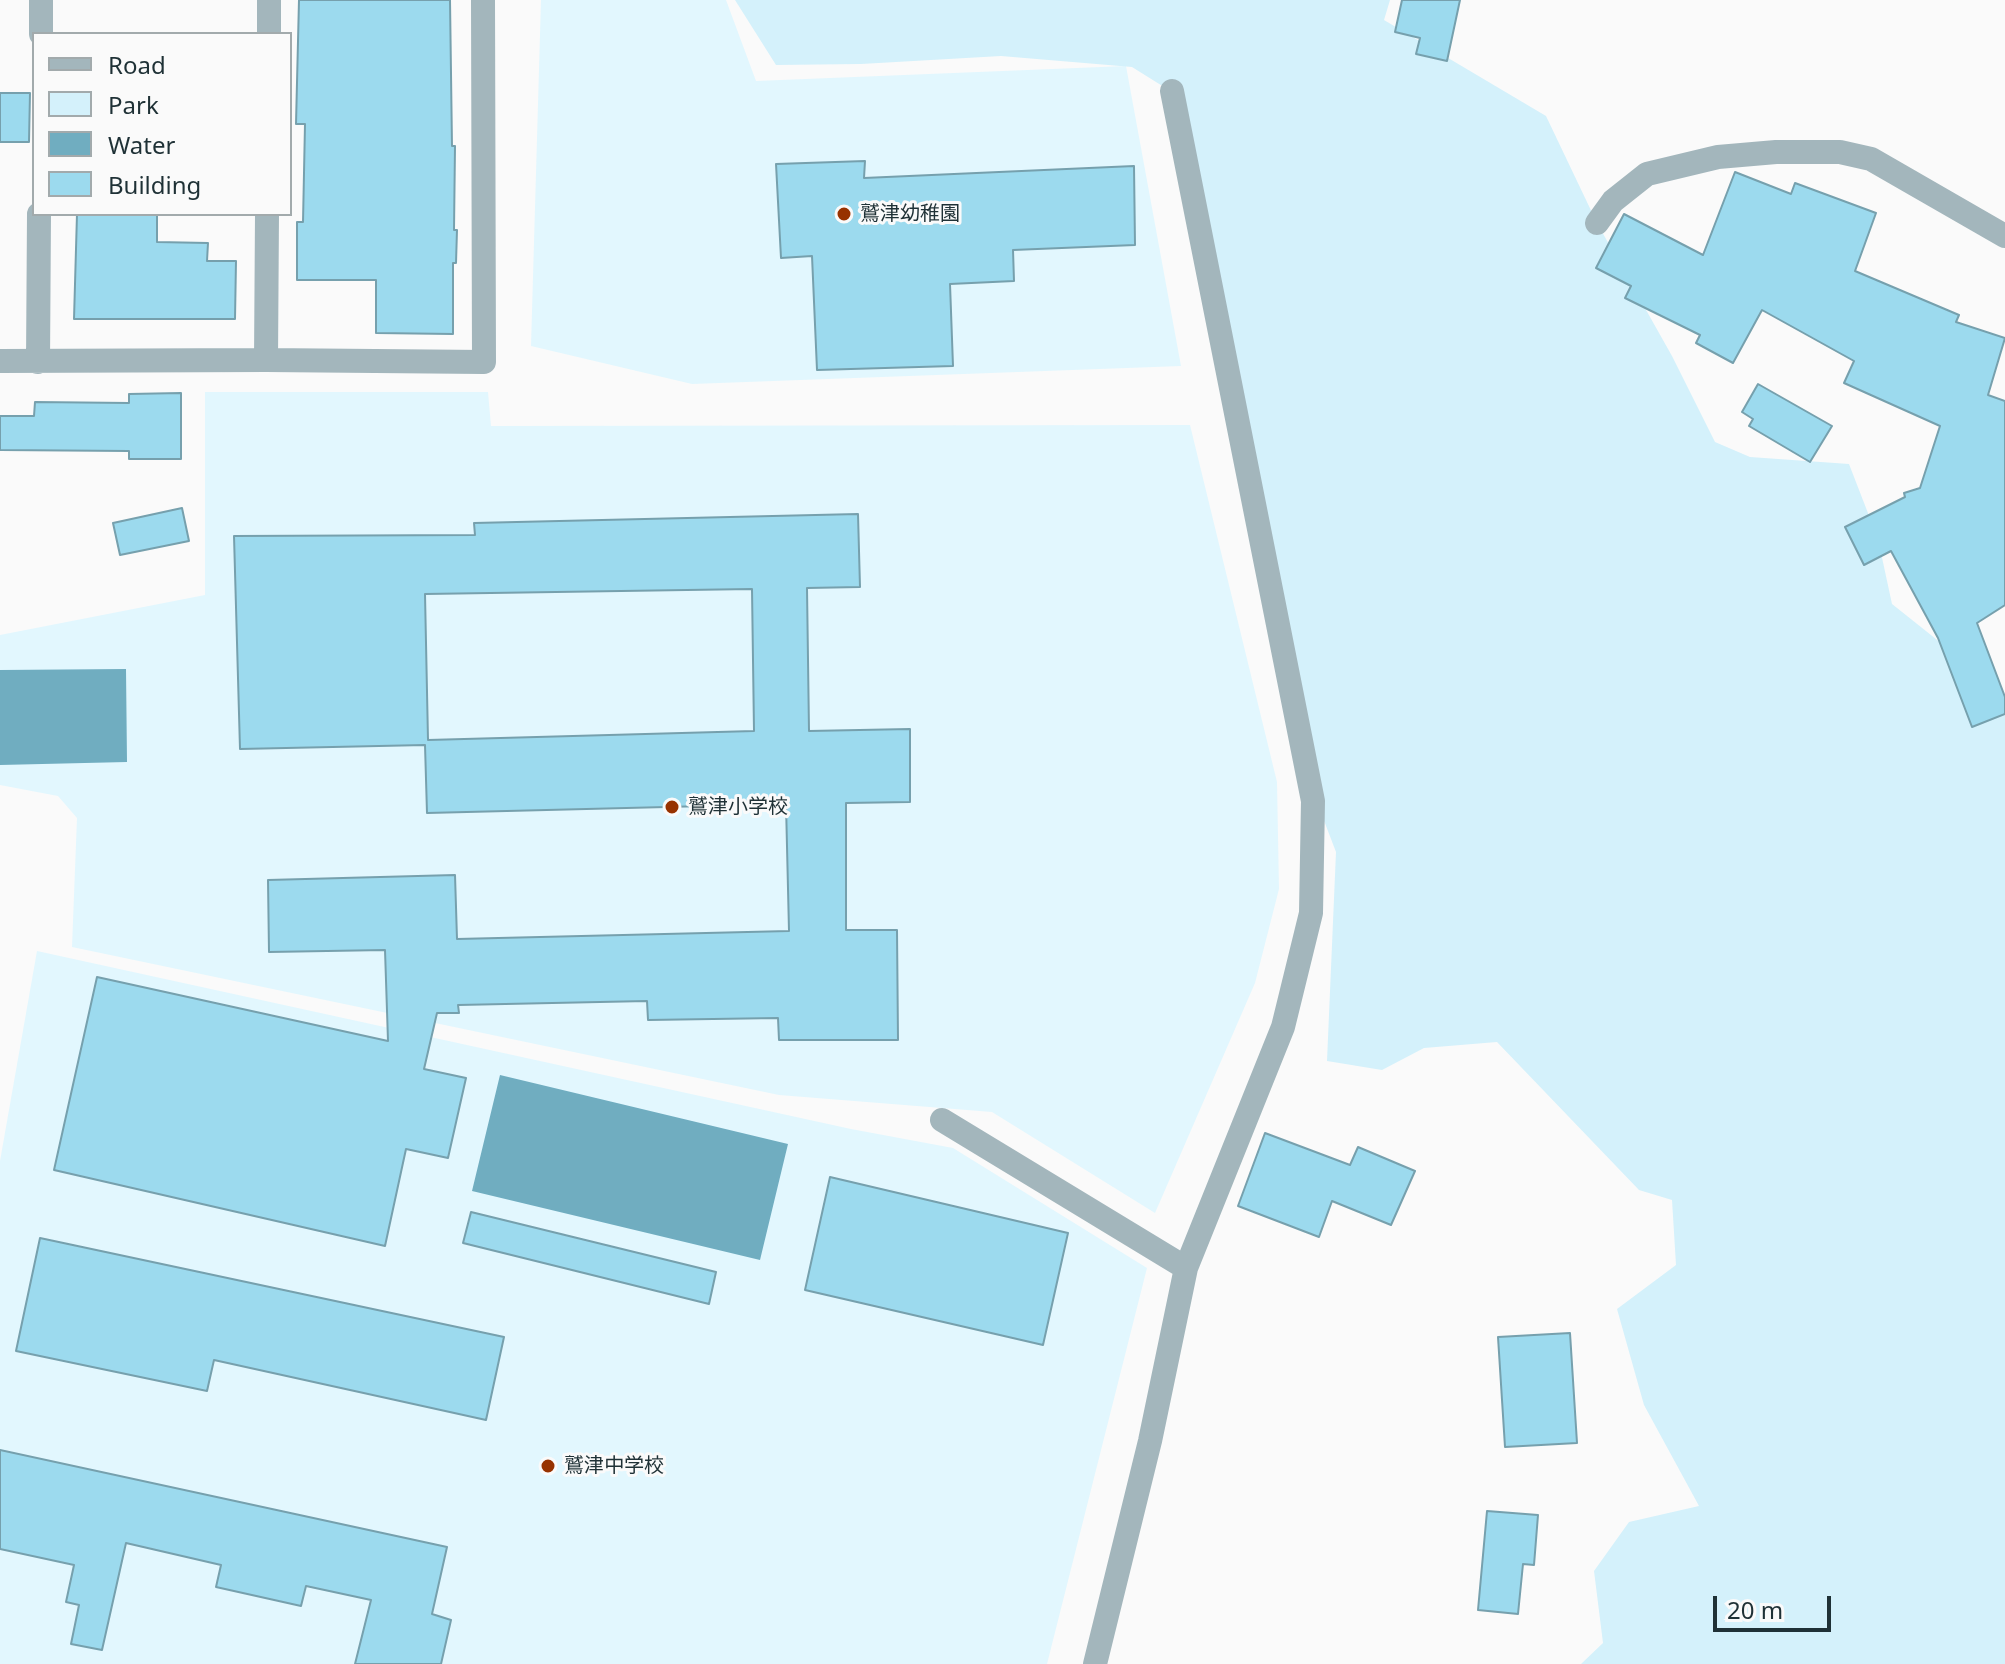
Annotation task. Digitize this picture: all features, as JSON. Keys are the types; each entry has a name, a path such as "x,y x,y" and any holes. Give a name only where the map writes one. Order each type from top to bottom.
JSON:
{"street":[{"path":"41,0 41,32"},
{"path":"269,0 269,32"},
{"path":"0,361 484,362 483,0"},
{"path":"1095,1664 1150,1441 1186,1268 1283,1027 1311,913 1313,801 1172,91"},
{"path":"1597,223 1613,201 1647,174 1718,157 1776,152 1840,152 1871,159 2005,236"},
{"path":"38,362 39,216"},
{"path":"266,360 267,216"},
{"path":"942,1120 1186,1268"}],"shaded area":[{"name":"鷲津幼稚園","path":"541,0 726,0 756,81 1126,66 1181,366 692,384 531,346"},
{"name":"鷲津小学校","path":"205,392 488,392 491,426 1190,425 1277,782 1279,889 1255,983 1155,1213 992,1112 779,1095 72,947 77,818 58,796 0,785 0,635 205,595"},
{"name":"鷲津中学校","path":"37,951 851,1129 953,1148 1147,1268 1047,1664 0,1664 0,1161"}],"green space":[{"path":"735,0 1390,0 1384,20 1546,116 1597,223 1672,356 1715,442 1750,457 1849,464 1878,539 1892,604 1936,639 1985,685 2005,711 2005,1664 1581,1664 1603,1643 1594,1571 1629,1522 1699,1506 1644,1405 1617,1309 1676,1265 1672,1200 1639,1190 1497,1042 1424,1048 1382,1070 1327,1061 1336,852 1310,784 1172,92 1132,67 1001,56 776,65"}],"water":[{"path":"126,669 127,762 0,765 0,670"},
{"path":"500,1075 788,1144 760,1260 472,1191"}],"building":[{"path":"299,0 450,0 452,146 455,146 454,230 457,230 456,263 453,263 453,334 376,333 376,280 297,280 297,222 303,222 305,124 296,124"},
{"path":"1402,0 1460,0 1447,61 1416,54 1420,38 1395,32"},
{"path":"0,93 30,93 29,142 0,142"},
{"path":"865,161 864,178 1134,166 1135,245 1013,250 1014,281 950,284 953,366 817,370 812,256 781,258 776,164"},
{"path":"1735,172 1791,194 1795,183 1876,213 1855,271 1959,315 1956,322 2005,338 1988,395 2005,401 2005,605 1977,623 2005,697 2005,714 1972,727 1938,638 1891,551 1864,565 1845,527 1905,497 1904,493 1920,488 1940,426 1844,383 1854,361 1762,310 1733,363 1696,343 1700,335 1625,298 1631,286 1596,268 1624,214 1703,255"},
{"path":"77,216 157,216 157,242 208,243 207,261 236,261 235,319 74,319"},
{"path":"1758,384 1832,426 1810,462 1749,426 1753,419 1742,412"},
{"path":"181,393 181,459 129,459 129,451 0,450 0,416 34,416 35,402 129,403 129,394"},
{"path":"182,508 189,541 120,555 113,523"},
{"path":"858,514 860,587 807,588 809,731 910,729 910,802 846,803 846,930 897,930 898,1040 779,1040 778,1018 648,1020 647,1001 458,1005 459,1013 437,1013 424,1069 466,1078 448,1158 406,1149 385,1246 54,1170 97,977 388,1041 385,950 269,952 268,880 455,875 457,939 789,931 786,804 427,813 425,745 240,749 234,536 475,535 474,523","holes":["752,589 754,731 428,740 425,594"]},
{"path":"1265,1133 1350,1165 1358,1147 1415,1171 1391,1225 1332,1201 1319,1237 1238,1206"},
{"path":"830,1177 1068,1233 1043,1345 805,1290"},
{"path":"471,1212 716,1272 709,1304 463,1243"},
{"path":"40,1238 504,1337 486,1420 214,1360 207,1391 16,1351"},
{"path":"1570,1333 1577,1443 1505,1447 1498,1337"},
{"path":"0,1450 447,1547 432,1614 451,1620 441,1664 355,1664 371,1600 306,1586 301,1606 216,1587 221,1565 126,1543 102,1650 71,1644 79,1605 66,1602 74,1565 0,1549"},
{"path":"1487,1511 1538,1515 1534,1565 1523,1564 1518,1614 1478,1610"}],"place":[{"name":"鷲津幼稚園","path":"844,214"},
{"name":"鷲津小学校","path":"672,807"},
{"name":"鷲津中学校","path":"548,1466"}]}
